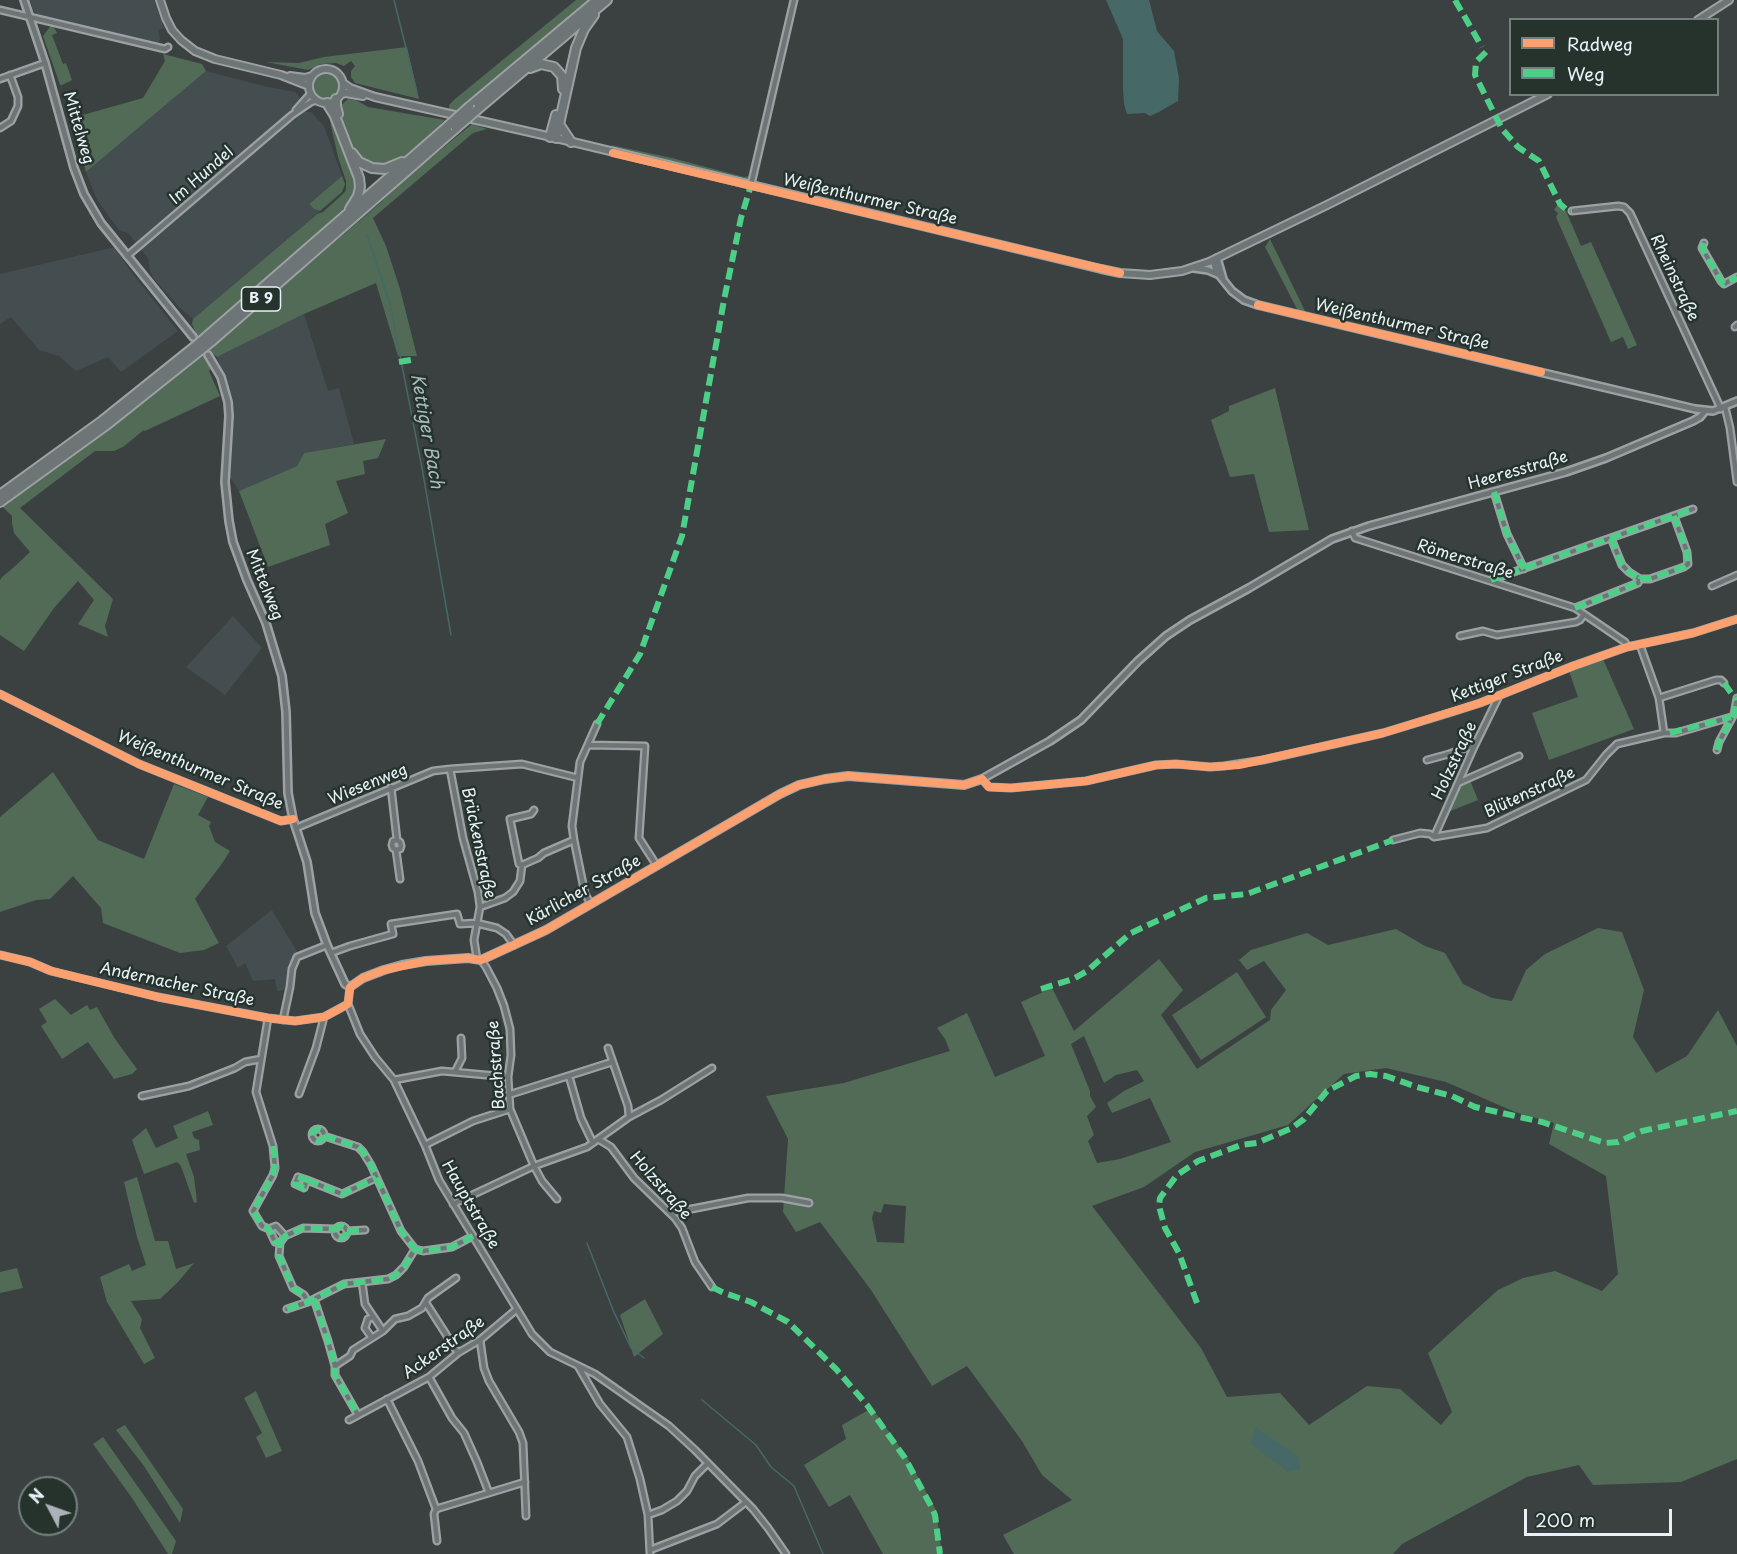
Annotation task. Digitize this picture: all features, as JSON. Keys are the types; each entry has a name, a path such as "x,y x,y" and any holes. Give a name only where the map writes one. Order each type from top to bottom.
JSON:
{"highway":[{"name":"B 9","path":"473,108 518,75 603,1"},
{"name":"B 9","path":"0,502 237,319 473,108 603,1"},
{"path":"553,137 559,124 578,42 603,1"},
{"name":"B 9","path":"518,75 541,64 554,67 562,76 564,84 553,137"},
{"path":"339,97 336,108 354,157 359,162 372,168 385,169 411,158"},
{"path":"327,103 333,112 359,178 358,196 342,220"},
{"path":"559,124 571,142"},
{"name":"B 9","path":"0,495 104,423 203,340 411,158 452,127"}],"main road":[{"path":"160,0 172,30 195,51 215,59 280,75 304,78 320,70 330,69 339,74 343,83 339,97 327,103 317,100 310,89 280,75"},
{"path":"1701,18 1729,0"},
{"path":"310,89 312,76"},
{"name":"Weißenthurmer Straße","path":"343,83 375,97"},
{"name":"Weißenthurmer Straße","path":"339,97 346,93 375,97 553,137 1120,273 1157,275 1194,268 1217,258 1544,96"}],"street":[{"name":"Mittelweg","path":"24,0 45,63 74,168 84,194 101,223 193,337"},
{"path":"751,185 794,0"},
{"path":"0,10 165,49 168,46"},
{"path":"0,79 45,63"},
{"path":"0,128 11,121 18,106 18,97 10,75"},
{"name":"Im Hundel","path":"292,115 310,89"},
{"name":"Im Hundel","path":"127,256 292,115 317,100"},
{"name":"Rheinstraße","path":"1572,211 1618,206 1624,207 1630,213 1729,423 1737,482"},
{"path":"1704,243 1702,248 1721,281 1724,284 1737,277"},
{"path":"1217,258 1214,267 1218,275"},
{"path":"1217,258 1225,283"},
{"path":"1194,268 1208,270 1218,275"},
{"name":"Weißenthurmer Straße","path":"1218,275 1239,297 1258,305 1705,411"},
{"name":"Mittelweg","path":"208,355 221,377 228,402 225,482 227,513 233,542 266,623 282,676 286,712 288,793 296,828"},
{"path":"1705,411 1723,408 1737,401"},
{"name":"Heeresstraße","path":"982,779 1081,720 1152,648 1174,630 1332,539 1352,531 1566,472 1606,458 1693,421 1705,411"},
{"path":"1494,492 1507,534 1524,569"},
{"path":"1491,580 1693,509"},
{"path":"1611,538 1622,565 1629,573 1640,579 1650,579 1688,564 1687,552 1674,516"},
{"name":"Römerstraße","path":"1352,531 1355,538 1575,608 1625,642 1627,648"},
{"path":"1713,586 1737,575"},
{"path":"1575,608 1638,583 1640,579"},
{"path":"1460,636 1483,631 1497,635 1576,622 1584,614"},
{"path":"1664,733 1659,698 1640,645 1693,633 1737,619"},
{"name":"Kettiger Straße","path":"982,779 989,787 1011,788 1094,780 1156,765 1210,767 1239,765 1383,733 1499,696 1573,666 1640,645"},
{"path":"1659,698 1716,680 1724,683"},
{"name":"Weißenthurmer Straße","path":"0,694 139,764 281,821 293,819"},
{"name":"Holzstraße","path":"1434,837 1499,696"},
{"path":"1717,750 1731,717 1736,712 1737,698"},
{"name":"Blütenstraße","path":"1393,840 1420,833 1434,837 1487,828 1586,780 1611,748 1617,744 1664,733 1676,733 1731,717"},
{"path":"591,904 585,894 572,826 580,762 597,724"},
{"path":"588,745 645,746 639,838 657,866"},
{"path":"1427,760 1467,747 1474,747"},
{"path":"1458,783 1519,756"},
{"name":"Wiesenweg","path":"296,828 433,771 522,764 578,778"},
{"name":"Brückenstraße","path":"450,769 478,892 480,907 474,940 479,959"},
{"name":"Kärlicher Straße","path":"479,959 546,930 799,785 825,778 868,777 964,785 982,779"},
{"path":"391,788 397,840 401,846 396,850 400,879"},
{"path":"522,866 517,859 510,819 531,814 534,810"},
{"name":"Weißenthurmer Straße","path":"296,828 307,862 315,913 345,984 350,987"},
{"path":"522,866 574,840"},
{"path":"480,907 505,898 513,892 519,881 522,866"},
{"path":"331,953 393,934 391,924 457,914 460,924 476,923 497,928 506,934 514,945"},
{"path":"283,1020 292,969 297,957 327,945"},
{"name":"Andernacher Straße","path":"0,955 30,962 62,974 158,997 268,1018 295,1021 324,1017 348,1004"},
{"path":"348,1004 350,987 373,974 402,965 426,961 479,959"},
{"name":"Bachstraße","path":"479,959 497,988 510,1029 511,1055 508,1077 510,1109 534,1166 542,1181 558,1199"},
{"name":"Hauptstraße","path":"348,1004 360,1034 394,1080 439,1180 532,1334 556,1356 595,1374 669,1426 760,1517 786,1554"},
{"path":"299,1094 316,1048 324,1017"},
{"path":"268,1018 256,1092 273,1146 275,1168 253,1210 262,1226 269,1229 275,1242 280,1243"},
{"path":"454,1072 462,1058 461,1038"},
{"path":"608,1048 628,1106 629,1117"},
{"path":"142,1096 189,1086 245,1062 261,1059"},
{"path":"508,1095 612,1062"},
{"path":"453,1204 534,1166 586,1148 629,1117 712,1068"},
{"path":"394,1080 442,1071 508,1077"},
{"path":"569,1076 581,1118 593,1143"},
{"path":"425,1145 473,1121 510,1109"},
{"path":"324,1136 358,1147 371,1165 397,1224 415,1248 423,1251 452,1247 472,1235"},
{"name":"Holzstraße","path":"598,1139 611,1147 634,1178 671,1213 682,1228 694,1262 712,1287"},
{"path":"307,1180 342,1194 376,1178"},
{"path":"671,1213 748,1198 782,1198 808,1203"},
{"path":"269,1229 276,1226 285,1236"},
{"path":"308,1302 304,1294 293,1288 279,1256 280,1243 285,1236 303,1228 336,1230 342,1226 347,1231 365,1230"},
{"path":"336,1230 340,1237 345,1236 347,1231"},
{"path":"287,1309 308,1302 344,1284 388,1279 396,1275 409,1260 415,1248"},
{"path":"335,1366 395,1319 408,1316 422,1308 428,1298 456,1278"},
{"path":"362,1282 363,1300 383,1330"},
{"path":"314,1299 335,1366 335,1375 358,1414"},
{"path":"426,1303 458,1353"},
{"name":"Ackerstraße","path":"349,1420 429,1377 458,1353 480,1340 517,1309"},
{"path":"372,1338 365,1328 368,1319 373,1317"},
{"path":"480,1340 484,1368 489,1381 521,1438 524,1449 526,1516"},
{"path":"578,1366 600,1404 627,1437 648,1515 650,1552 717,1524 746,1502"},
{"path":"429,1377 452,1418 464,1433 489,1493"},
{"path":"387,1399 418,1461 436,1509 434,1514 437,1541"},
{"path":"648,1515 677,1501 687,1491 695,1476 708,1463"},
{"path":"436,1509 525,1482"}],"shaded area":[{"path":"30,0 154,0 164,28 158,30 159,44 38,16"},
{"path":"206,71 296,92 302,101 291,113 294,117 301,112 311,112 324,126 342,176 309,204 320,211 193,319 153,278 148,258 128,233 119,230 97,200 86,172"},
{"path":"115,247 129,269 178,331 121,372 108,357 76,371 59,356 39,350 11,317 0,324 0,274"},
{"path":"304,314 328,391 339,388 354,444 304,453 297,466 239,491 228,474 232,401 217,357"},
{"path":"233,616 262,648 225,695 186,667"},
{"path":"272,910 298,953 290,967 287,990 277,991 275,979 253,981 245,963 238,968 226,946"}],"green space":[{"path":"576,0 590,0 482,91 453,113 449,112 449,105 455,99"},
{"path":"52,24 57,33 52,35 72,80 62,85 60,85 43,36"},
{"path":"407,47 419,99 355,83 351,77 351,71 355,66 351,61 344,66 336,63 321,64 308,70 266,62 299,63 324,57"},
{"path":"163,54 202,64 206,71 86,172 72,118 143,98 165,61"},
{"path":"326,71 332,72 340,80 340,92 332,100 326,101 320,100 312,92 311,86 312,80 320,72"},
{"path":"348,99 356,100 368,107 445,120 401,159 380,167 362,162 353,150 338,108"},
{"path":"330,110 355,174 356,192 350,203 198,338 192,324 193,319 317,214 323,212 346,190 346,181 328,112"},
{"path":"472,124 487,129 473,133 373,218 386,246 400,289 417,356 398,356 376,283 304,314 217,357 208,350 378,205 405,179"},
{"path":"611,145 744,177 750,176 745,181 615,150"},
{"path":"342,176 345,184 342,192 320,211 309,204"},
{"path":"1558,204 1566,211 1581,246 1591,242 1637,345 1628,349 1623,337 1611,342 1556,217 1558,213 1554,210"},
{"path":"1270,239 1306,313 1298,311 1265,247"},
{"path":"203,353 213,367 209,371 220,396 144,430 123,447 114,451 95,451 20,508 113,599 105,626 108,637 78,624 94,600 78,581 54,608 24,651 0,635 0,580 30,552 14,533 12,516 1,505 108,429"},
{"path":"1275,388 1309,530 1269,532 1254,474 1230,477 1211,420 1229,411 1229,406"},
{"path":"386,439 378,458 363,461 365,474 336,481 348,513 325,524 330,545 268,567 239,491 297,466 304,453"},
{"path":"1603,659 1634,729 1549,760 1532,713 1578,697 1569,671"},
{"path":"53,772 98,840 144,859 174,784 208,797 198,815 211,822 209,826 215,842 230,851 195,899 219,943 204,950 180,953 103,923 101,908 73,876 50,899 36,900 0,912 0,817"},
{"path":"1470,780 1478,800 1448,812 1458,789"},
{"path":"1598,928 1622,932 1644,990 1633,1037 1656,1073 1687,1056 1718,1010 1737,1046 1737,1459 1681,1482 1593,1485 1579,1465 1527,1477 1402,1544 1393,1554 1014,1554 1003,1535 1072,1500 1042,1475 1022,1441 967,1366 932,1386 871,1290 820,1222 796,1232 783,1212 788,1139 766,1096 844,1083 950,1051 937,1028 967,1013 995,1077 1045,1056 1021,1002 1052,988 1074,1031 1159,959 1183,990 1161,1015 1197,1069 1270,1020 1271,1010 1286,990 1264,961 1247,970 1239,960 1251,950 1307,933 1328,945 1396,929 1425,946 1445,953 1463,984 1492,998 1512,1001 1526,970 1545,954","holes":["1084,1036 1104,1083 1116,1075 1137,1070 1144,1081 1107,1103 1112,1113 1150,1098 1171,1142 1120,1159 1097,1163 1088,1141 1094,1135 1087,1116 1096,1107 1071,1044","1386,1068 1446,1082 1515,1112 1554,1123 1549,1144 1606,1176 1618,1274 1602,1291 1555,1271 1523,1278 1498,1290 1428,1353 1452,1412 1441,1425 1400,1389 1367,1386 1309,1425 1280,1393 1227,1397 1201,1348 1092,1206 1144,1187 1195,1152 1288,1125 1344,1074","884,1204 906,1206 904,1243 877,1242 872,1218 874,1211 881,1213"]},
{"path":"1237,972 1266,1017 1201,1060 1172,1015"},
{"path":"55,999 71,1015 87,1005 90,1010 97,1007 115,1039 137,1069 132,1074 114,1079 88,1042 62,1059 41,1026 47,1022 39,1009"},
{"path":"208,1111 213,1125 192,1132 194,1138 199,1140 200,1150 186,1154 194,1177 197,1202 194,1203 181,1166 177,1162 144,1174 132,1140 146,1128 156,1148 178,1138 173,1126"},
{"path":"137,1177 155,1241 168,1241 176,1269 194,1263 160,1299 131,1301 142,1319 140,1328 155,1358 144,1364 107,1302 100,1277 129,1264 132,1271 146,1265 124,1182"},
{"path":"17,1268 23,1288 0,1293 0,1272"},
{"path":"645,1299 663,1334 634,1357 620,1315"},
{"path":"256,1391 282,1451 266,1458 256,1437 262,1433 244,1398"},
{"path":"872,1408 907,1457 936,1510 942,1554 883,1554 850,1495 829,1507 804,1465 846,1439 842,1425"},
{"path":"125,1425 183,1509 180,1523 144,1466 116,1430"},
{"path":"103,1437 176,1541 172,1554 168,1554 132,1498 93,1444"}],"water":[{"path":"1106,0 1149,0 1157,31 1174,51 1179,78 1178,101 1150,116 1145,113 1127,114 1123,88 1123,39"},
{"path":"1256,1427 1299,1458 1300,1469 1288,1472 1251,1444"}],"waterway":[{"name":"Kettiger Bach","path":"394,0 417,92"},
{"name":"Kettiger Bach","path":"367,235 390,304 451,635"},
{"name":"Kettiger Bach","path":"587,1243 613,1310 631,1348 644,1358"},
{"name":"Kettiger Bach","path":"702,1400 756,1445 771,1467 794,1486 823,1554"}],"marked path":[{"path":"1455,0 1482,47"},
{"path":"1486,52 1476,62 1475,75 1502,129 1518,147 1539,161 1560,204 1568,211 1572,211"},
{"path":"597,724 640,654 682,536 724,300 741,218 751,185"},
{"path":"1704,243 1702,248 1721,281 1724,284 1737,277"},
{"path":"399,362 411,360"},
{"path":"1494,492 1507,534 1524,569"},
{"path":"1491,580 1693,509"},
{"path":"1575,608 1638,583 1640,579 1650,579 1688,564 1687,552 1674,516"},
{"path":"1611,538 1622,565 1640,579"},
{"path":"1724,683 1736,700"},
{"path":"1717,750 1734,714 1737,698"},
{"path":"1670,733 1731,717"},
{"path":"1041,989 1073,979 1087,971 1131,933 1206,898 1247,894 1393,840"},
{"path":"1197,1303 1179,1253 1165,1228 1159,1206 1160,1198 1177,1175 1198,1161 1241,1145 1257,1143 1292,1128 1304,1119 1327,1091 1356,1076 1370,1074 1386,1076 1452,1096 1475,1107 1542,1122 1605,1143 1618,1142 1642,1131 1737,1111"},
{"path":"318,1129 324,1135 318,1141 312,1135 318,1129"},
{"path":"324,1136 358,1147 363,1152 401,1231 415,1249"},
{"path":"273,1146 275,1160 273,1175 253,1211 262,1226 269,1229 275,1242 280,1243 279,1256 293,1288 304,1295 308,1302"},
{"path":"298,1177 307,1180 304,1188 295,1184 298,1177"},
{"path":"307,1180 342,1194 376,1178"},
{"path":"341,1226 347,1232 341,1238 335,1232 341,1226"},
{"path":"280,1243 285,1236 303,1228 336,1229"},
{"path":"347,1231 365,1230"},
{"path":"287,1309 308,1302 344,1284 388,1279 404,1267 415,1249 423,1251 452,1247 473,1236"},
{"path":"712,1287 751,1302 788,1322 836,1369 867,1405 905,1458 931,1506 935,1515 940,1554"},
{"path":"314,1299 335,1366 335,1375 358,1415"}],"cycle path":[{"path":"613,153 1120,273"},
{"path":"1258,305 1541,372"},
{"path":"0,955 30,962 51,971 158,997 241,1013 295,1021 324,1017 348,1004 350,987 363,978 384,970 426,961 468,958 481,960 546,930 799,785 848,776 964,785 982,779 989,787 1011,788 1086,781 1156,765 1210,767 1239,765 1383,733 1480,703 1627,647 1693,633 1737,619"},
{"path":"0,694 139,764 281,821 293,819"}]}
